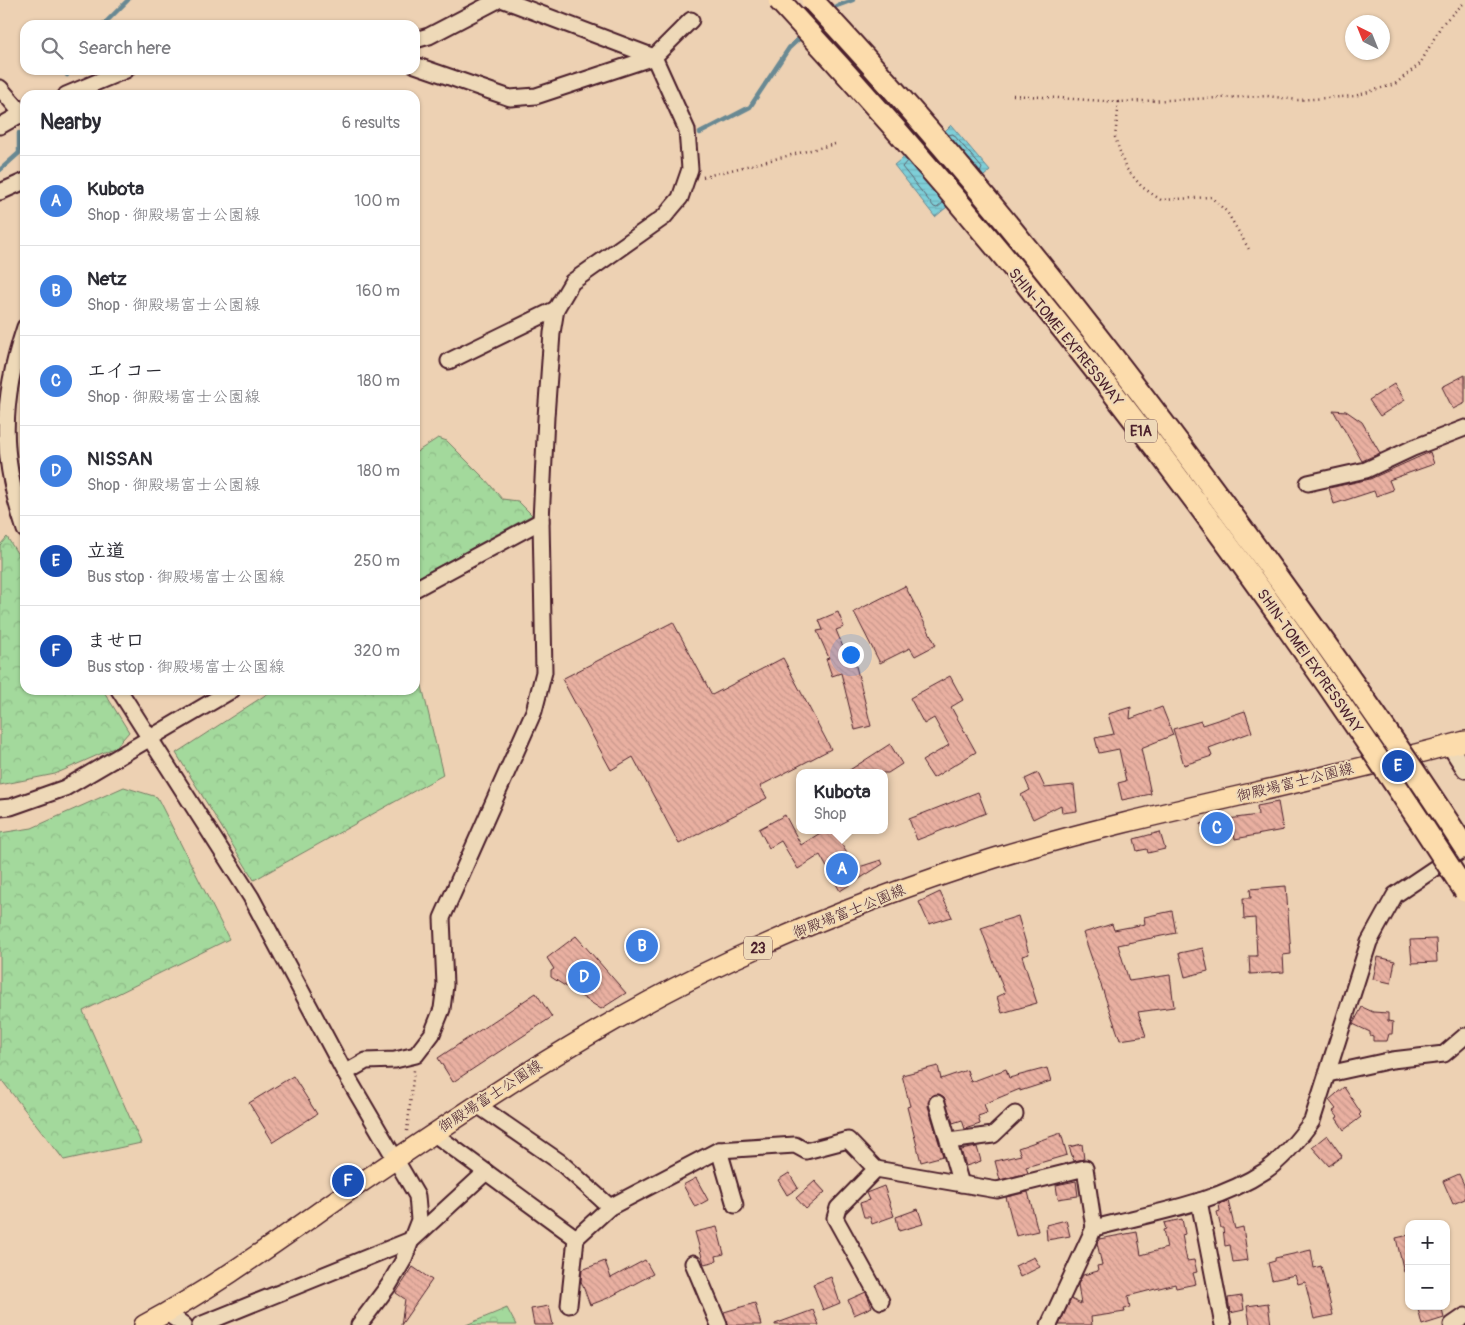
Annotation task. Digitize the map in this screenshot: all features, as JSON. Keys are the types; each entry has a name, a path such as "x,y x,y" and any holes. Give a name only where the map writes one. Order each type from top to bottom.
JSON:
{"highway":[{"name":"SHIN-TOMEI EXPRESSWAY","path":"779,0 844,70 973,221 1143,434 1249,574 1412,808 1465,891"},
{"name":"SHIN-TOMEI EXPRESSWAY","path":"812,0 859,50 974,185 1107,350 1180,445 1341,664 1465,848"}],"main road":[{"name":"御殿場富士公園線","path":"144,1325 167,1313 230,1273 433,1133 556,1053 701,975 778,939 884,895 998,858 1138,820 1457,743"}],"street":[{"path":"420,39 429,36 498,0"},
{"path":"345,1073 366,1061 395,1060 416,1055 432,1034 442,1009 445,985 442,918 534,711 544,672 541,520 546,417 552,333 556,309 572,282 664,217 680,198 690,169 687,130 654,57 504,0"},
{"path":"420,67 510,98 536,96 654,57 691,20"},
{"path":"78,90 114,75"},
{"path":"0,88 20,110"},
{"path":"0,126 20,116"},
{"path":"0,192 20,183"},
{"path":"449,361 556,309"},
{"path":"20,341 7,389 4,420 5,451 20,516"},
{"path":"1308,483 1366,470 1413,448 1465,428"},
{"path":"420,586 541,520"},
{"path":"122,695 251,896 345,1073 401,1156 417,1196 419,1220 413,1238 389,1285 358,1325"},
{"path":"0,808 11,807 65,788 224,695"},
{"path":"1457,743 1465,770"},
{"path":"1094,1228 1199,1201 1237,1187 1266,1170 1295,1144 1312,1121 1369,942 1394,895 1465,848"},
{"path":"1328,1074 1392,1060 1444,1054 1465,1036"},
{"path":"937,1103 961,1184"},
{"path":"476,1104 560,1162 610,1207"},
{"path":"949,1141 993,1135 1016,1114"},
{"path":"433,1133 576,1238"},
{"path":"569,1305 576,1238 610,1207 726,1149 796,1145 806,1151 848,1140 876,1169 997,1190 1085,1168 1094,1228 1049,1325"},
{"path":"726,1149 735,1205"},
{"path":"876,1169 838,1208 835,1218 881,1301"},
{"path":"200,1325 413,1238 486,1172"},
{"path":"1199,1201 1223,1325"},
{"path":"693,1263 719,1325"},
{"path":"167,1313 184,1325"},
{"path":"1452,1325 1465,1316"}],"path":[{"path":"1013,95 1119,102 1267,96 1298,100 1355,96 1395,84 1420,64 1442,24 1465,2"},
{"path":"1119,102 1115,137 1125,167 1142,187 1161,200 1211,197 1227,212 1250,251"},
{"path":"685,181 835,144"},
{"path":"401,1156 416,1055"}],"green space":[{"path":"438,438 447,441 502,499 518,501 532,515 420,576 420,450"},
{"path":"7,537 20,558 20,695 106,695 129,732 116,747 55,774 0,785 0,545"},
{"path":"420,677 443,775 254,880 176,753 265,695 420,695"},
{"path":"124,787 157,797 229,939 83,1011 141,1143 64,1160 0,1078 0,833 32,828"},
{"path":"507,1308 516,1325 466,1325"}],"water":[{"path":"951,125 990,171 935,217 894,165 936,130 941,135"}],"building":[{"path":"1465,375 1465,403 1453,409 1442,387"},
{"path":"1394,384 1405,400 1380,416 1369,400"},
{"path":"1333,410 1346,411 1362,422 1380,453 1362,461"},
{"path":"1430,452 1434,464 1389,480 1393,490 1376,496 1374,491 1334,504 1329,488 1370,479"},
{"path":"905,586 936,645 915,656 910,648 880,663 854,612"},
{"path":"838,612 844,627 836,630 845,652 852,650 871,726 855,730 841,673 832,676 826,659 829,658 817,631 823,630 819,620"},
{"path":"673,622 712,695 783,658 831,749 760,786 767,798 679,844 633,757 611,770 562,679"},
{"path":"950,676 963,700 951,707 976,752 933,778 922,761 949,745 934,718 924,724 910,698"},
{"path":"1131,707 1130,719 1162,707 1173,735 1141,748 1151,794 1122,800 1118,783 1126,781 1119,749 1099,753 1095,738 1114,734 1108,714"},
{"path":"1245,711 1252,732 1209,748 1212,756 1184,765 1173,729 1201,721 1202,725"},
{"path":"890,744 902,764 888,773 888,769 851,769"},
{"path":"1038,773 1045,788 1074,785 1077,811 1062,813 1061,805 1033,819 1021,795 1030,790 1025,779"},
{"path":"978,792 986,813 917,840 909,819"},
{"path":"1278,802 1283,830 1235,839 1234,831 1206,840 1201,824 1227,816 1228,819 1258,815 1257,806"},
{"path":"785,815 801,845 819,834 842,834 845,839 840,842 856,868 881,860 883,864 840,891 820,855 798,869 781,841 769,848 759,829"},
{"path":"1160,832 1165,849 1148,853 1147,849 1137,851 1134,839"},
{"path":"1286,886 1291,954 1283,955 1284,972 1250,974 1249,956 1257,956 1255,918 1244,919 1243,898 1251,898 1250,889"},
{"path":"940,892 952,917 929,924 919,902"},
{"path":"1172,911 1176,933 1118,945 1129,981 1170,975 1174,1007 1138,1012 1146,1036 1120,1040 1083,933 1112,924 1114,930 1145,924 1144,917"},
{"path":"1018,916 1029,954 1022,956 1037,1003 1002,1013 997,997 1005,993 981,928"},
{"path":"576,936 626,993 601,1009 551,977 551,971 554,969 547,958"},
{"path":"1436,939 1437,962 1412,963 1410,940"},
{"path":"1203,948 1208,971 1185,977 1179,953"},
{"path":"1378,957 1395,961 1391,983 1373,979"},
{"path":"536,993 552,1017 453,1082 438,1058"},
{"path":"1362,1007 1373,1012 1388,1013 1388,1021 1393,1022 1392,1034 1389,1034 1387,1041 1373,1041 1373,1036 1370,1035 1370,1032 1353,1024"},
{"path":"938,1066 941,1079 967,1070 971,1082 1006,1069 1009,1078 1047,1068 1051,1081 1020,1091 1020,1089 984,1104 987,1113 978,1116 980,1124 965,1129 962,1120 953,1123 944,1097 939,1094 931,1096 928,1106 943,1156 921,1162 907,1107 910,1106 902,1075"},
{"path":"293,1076 317,1114 273,1142 249,1103"},
{"path":"1344,1087 1361,1113 1359,1115 1361,1117 1344,1130 1333,1111 1336,1109 1329,1100"},
{"path":"1061,1133 1067,1155 1026,1167 1028,1173 1000,1180 995,1161 1021,1155 1018,1148"},
{"path":"1327,1135 1342,1156 1329,1166 1312,1147"},
{"path":"1082,1144 1084,1159 1074,1161 1069,1147"},
{"path":"977,1147 981,1161 966,1166 961,1150"},
{"path":"789,1173 798,1188 787,1195 778,1180"},
{"path":"1459,1174 1465,1187 1465,1199 1453,1204 1443,1181"},
{"path":"696,1178 708,1200 695,1207 683,1185"},
{"path":"815,1181 825,1192 806,1209 796,1198"},
{"path":"1076,1181 1078,1196 1058,1199 1056,1185"},
{"path":"884,1186 894,1216 872,1224 870,1217 864,1217 860,1203 869,1200 866,1193"},
{"path":"1028,1192 1038,1231 1016,1236 1006,1197"},
{"path":"1228,1201 1235,1229 1243,1227 1248,1260 1233,1262 1230,1245 1225,1246 1223,1228 1221,1228 1217,1212 1220,1211 1219,1204"},
{"path":"918,1209 923,1224 899,1231 896,1217"},
{"path":"1182,1219 1185,1234 1182,1235 1187,1261 1194,1260 1197,1272 1193,1273 1196,1284 1176,1288 1175,1284 1128,1296 1130,1308 1124,1309 1125,1312 1091,1317 1092,1325 1059,1325 1071,1299 1081,1304 1078,1284 1083,1275 1098,1271 1097,1266 1102,1265 1097,1243 1099,1239 1137,1232 1141,1255 1167,1248 1163,1230 1166,1229 1164,1223"},
{"path":"1066,1220 1070,1236 1047,1240 1046,1225"},
{"path":"717,1227 724,1254 716,1256 717,1261 704,1264 695,1232"},
{"path":"1405,1236 1405,1272 1404,1272 1396,1238"},
{"path":"1311,1250 1314,1268 1321,1266 1333,1315 1314,1319 1305,1282 1298,1284 1295,1275 1272,1280 1268,1263 1275,1261 1275,1258"},
{"path":"1034,1257 1040,1267 1020,1277 1015,1266"},
{"path":"645,1260 653,1274 608,1298 590,1305 581,1281 582,1270 605,1261 611,1278"},
{"path":"413,1267 432,1280 401,1325 405,1299 396,1293"},
{"path":"831,1277 840,1303 823,1310 813,1284"},
{"path":"866,1292 872,1307 854,1315 848,1300"},
{"path":"1242,1296 1244,1310 1230,1313 1228,1298"},
{"path":"755,1303 761,1325 728,1325 724,1312"},
{"path":"1268,1303 1271,1325 1250,1325 1247,1306"},
{"path":"549,1306 553,1325 534,1325 531,1309"},
{"path":"813,1310 819,1325 775,1325 775,1324"},
{"path":"1418,1310 1442,1310 1444,1318 1422,1325"}],"waterway":[{"path":"108,20 128,0"},
{"path":"829,11 834,7 853,0"},
{"path":"700,133 750,107 789,48 803,35"},
{"path":"0,170 19,153 19,133"}],"place":[{"name":"立道","path":"1398,766"},
{"name":"エイコー","path":"1217,828"},
{"name":"Kubota","path":"842,869"},
{"name":"Netz","path":"642,946"},
{"name":"NISSAN","path":"584,977"},
{"name":"ませ口","path":"348,1181"}]}
